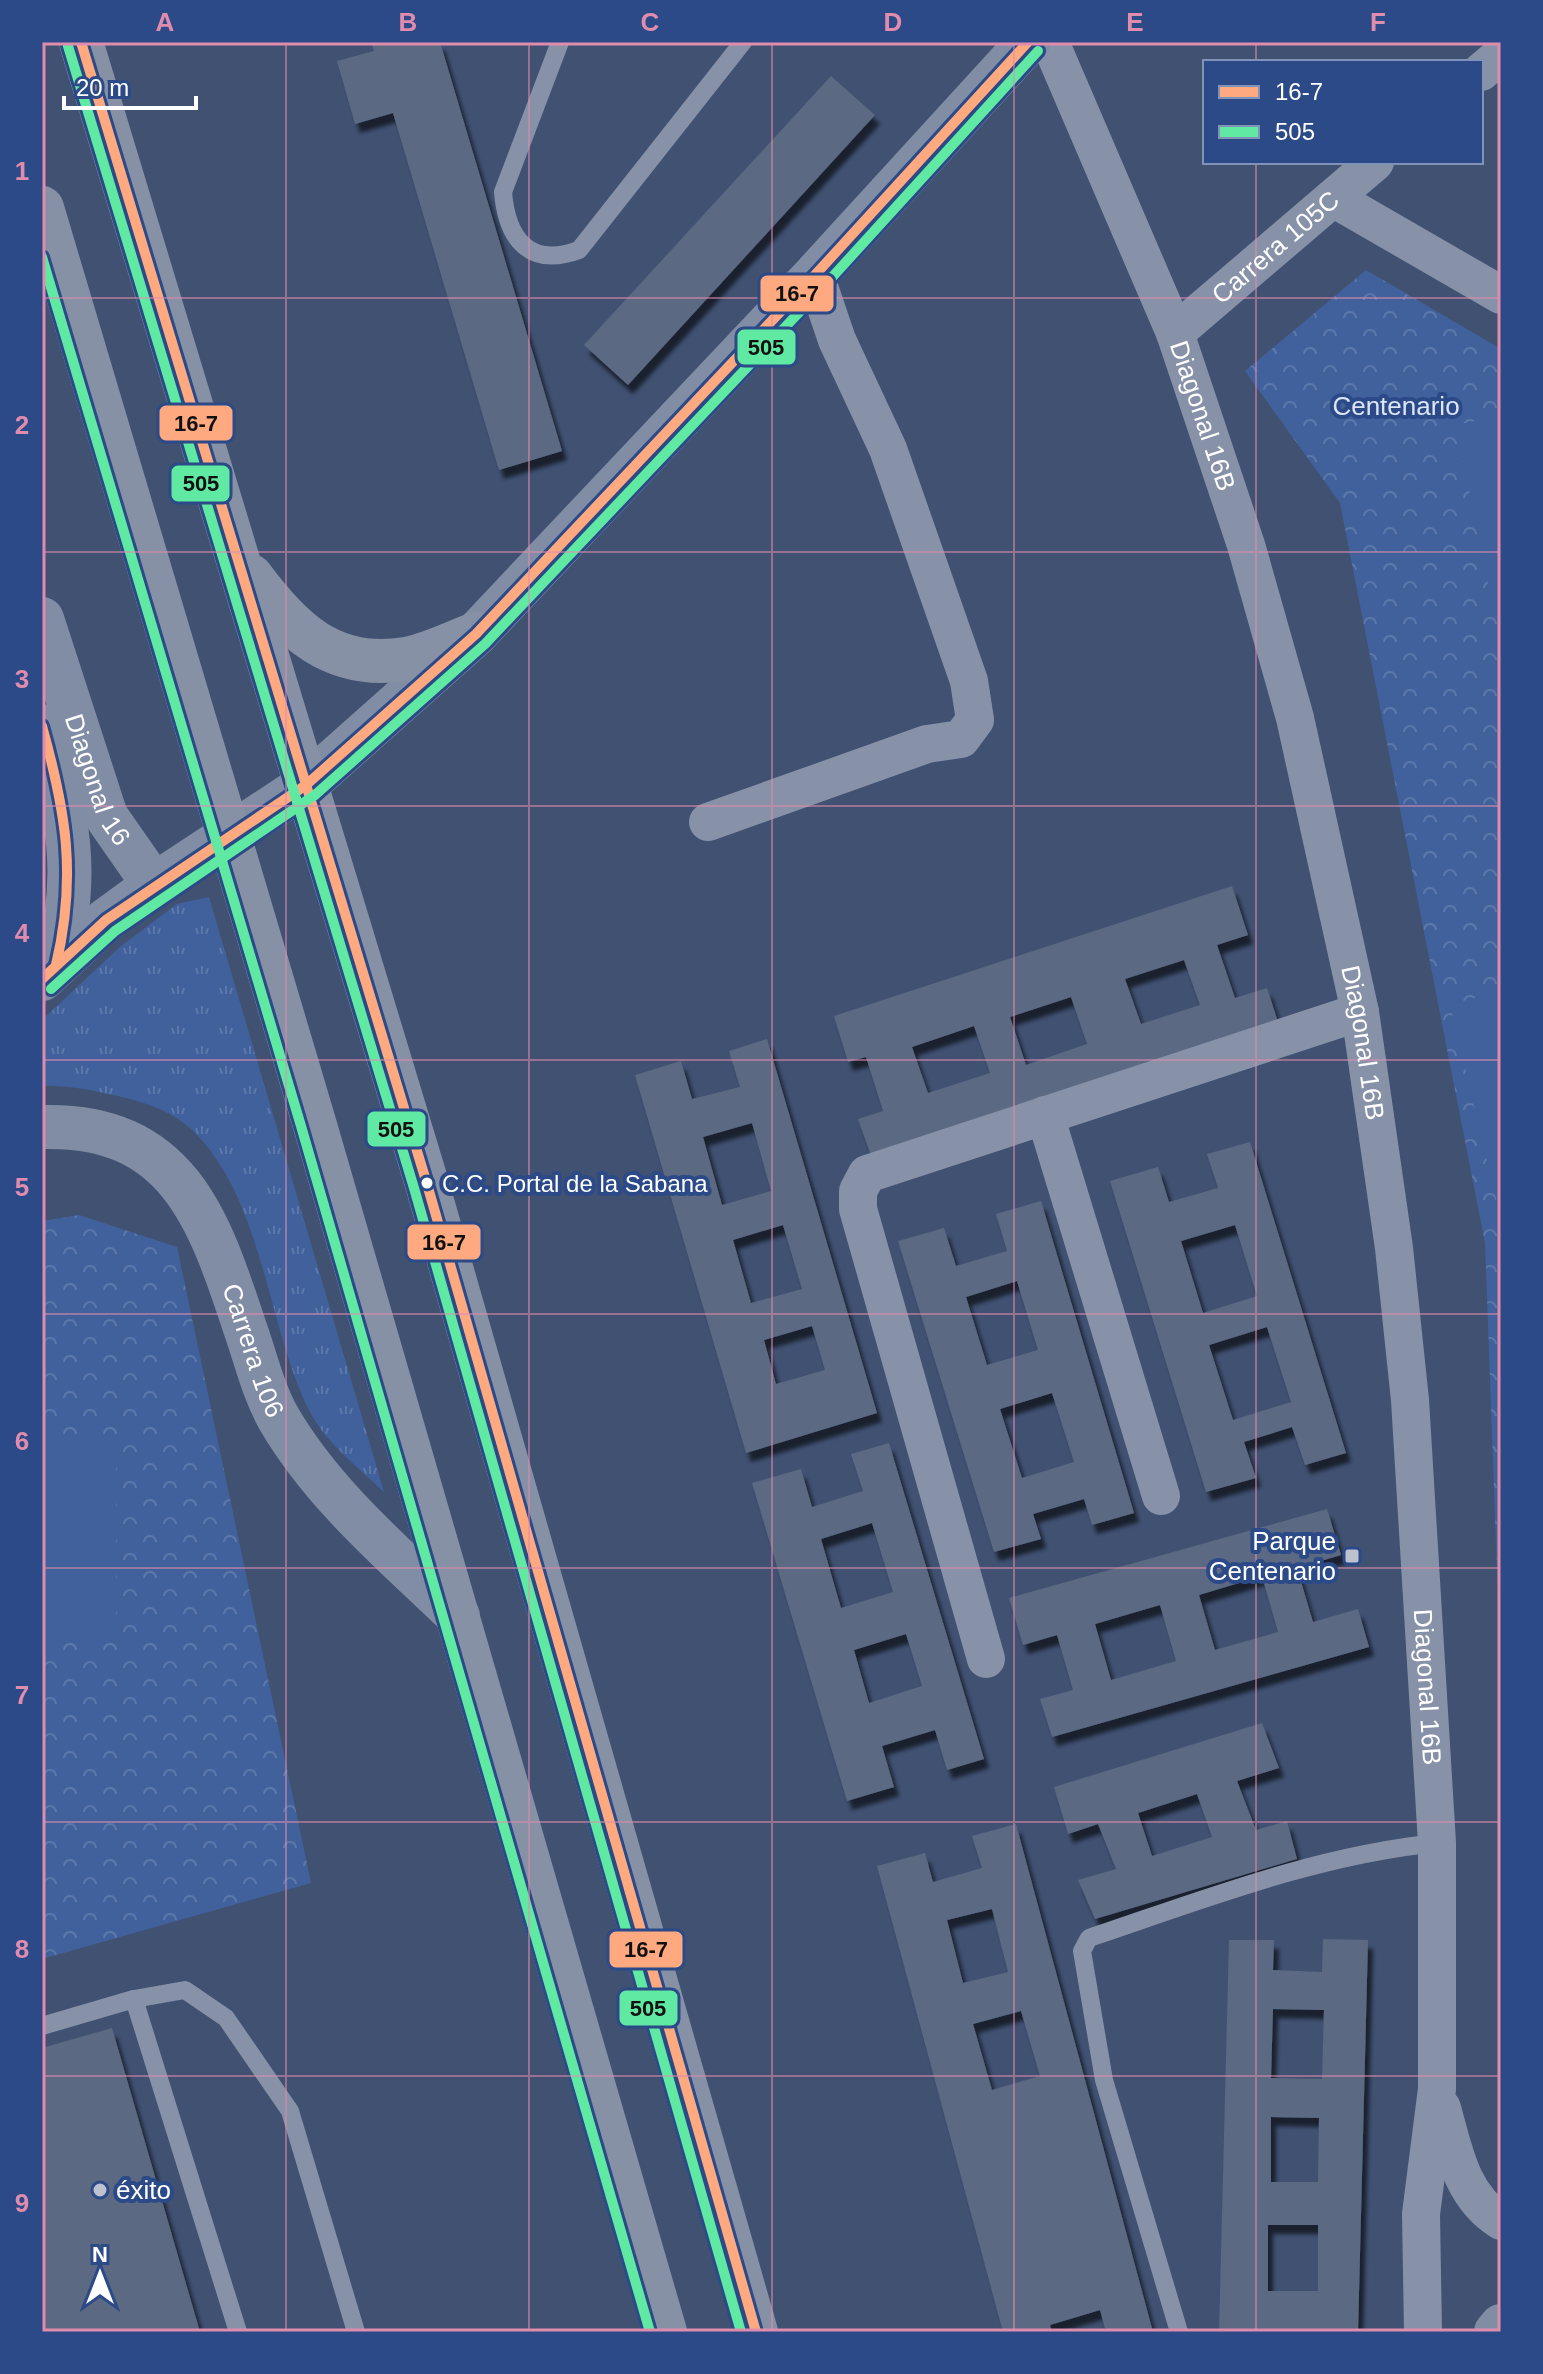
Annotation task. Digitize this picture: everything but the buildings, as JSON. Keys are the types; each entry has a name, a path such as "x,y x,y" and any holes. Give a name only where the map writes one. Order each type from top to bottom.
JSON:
{"main road":[{"path":"81,42 427,1184 756,2332"},
{"path":"42,208 229,835 665,2332"},
{"path":"237,558 276,609 333,654 366,660 406,659 476,634"}],"street":[{"path":"49,972 106,920 154,885 306,785 476,634 815,275 1028,42"},
{"name":"Diagonal 16B","path":"1050,42 1175,333 1246,545 1295,718 1360,1012 1394,1248 1410,1400 1437,1843 1437,2089 1421,2214 1423,2332"},
{"path":"1483,70 1501,55"},
{"name":"Carrera 105C","path":"1175,333 1373,164"},
{"path":"1333,198 1501,295"},
{"path":"708,822 927,744 961,739 975,720 969,681 888,449 837,340 815,275"},
{"name":"Diagonal 16","path":"42,619 106,816 154,885"},
{"name":"Diagonal 16","path":"42,726 66,813 70,851 71,891 49,972"},
{"path":"986,1659 858,1209 858,1191 867,1174 1360,1012"},
{"path":"1045,1115 1161,1496"},
{"name":"Carrera 106","path":"42,1127 107,1132 162,1164 185,1188 207,1224 262,1383 279,1418 305,1458 342,1503 458,1616"},
{"name":"Diagonal 16B","path":"1437,2089 1466,2185 1481,2209 1501,2221"},
{"path":"1496,2332 1501,2326"}],"lane":[{"path":"560,42 503,192 505,217 525,248 556,258 579,250 743,42"},
{"path":"1179,2332 1104,2080 1082,1951 1089,1938 1227,1892 1373,1850 1437,1843"},
{"path":"42,2026 134,1999 185,1990 226,2018 290,2111 356,2332"},
{"path":"134,1999 238,2332"}],"green space":[{"name":"Centenario","path":"1366,270 1501,349 1501,1680 1485,1243 1340,503 1245,371"},
{"path":"1501,415 1501,596 1491,598 1456,425"},
{"path":"209,897 384,1492 334,1444 310,1412 295,1378 249,1226 234,1190 215,1157 191,1129 152,1106 83,1089 42,1086 42,1020 121,946 177,904"},
{"path":"1501,992 1501,1220 1450,1004"},
{"path":"79,1215 177,1247 311,1883 42,1959 42,1221"},
{"path":"42,1441 116,1441 116,1635 42,1635"}],"transit line":[{"name":"16-7","path":"81,42 427,1184 756,2332"},
{"name":"16-7","path":"42,979 106,920 306,785 476,634 815,275 1028,42"},
{"name":"505","path":"68,46 414,1188 741,2332"},
{"name":"505","path":"51,989 115,931 315,795 485,644 825,285 1038,51"},
{"name":"505","path":"42,257 301,1126 650,2332"},
{"name":"16-7","path":"42,726 63,816 66,844 66,902 56,965"}],"place":[{"name":"C.C. Portal de la Sabana","path":"427,1183"},
{"name":"Parque Centenario","path":"1352,1556"},
{"name":"éxito","path":"100,2190"}]}
